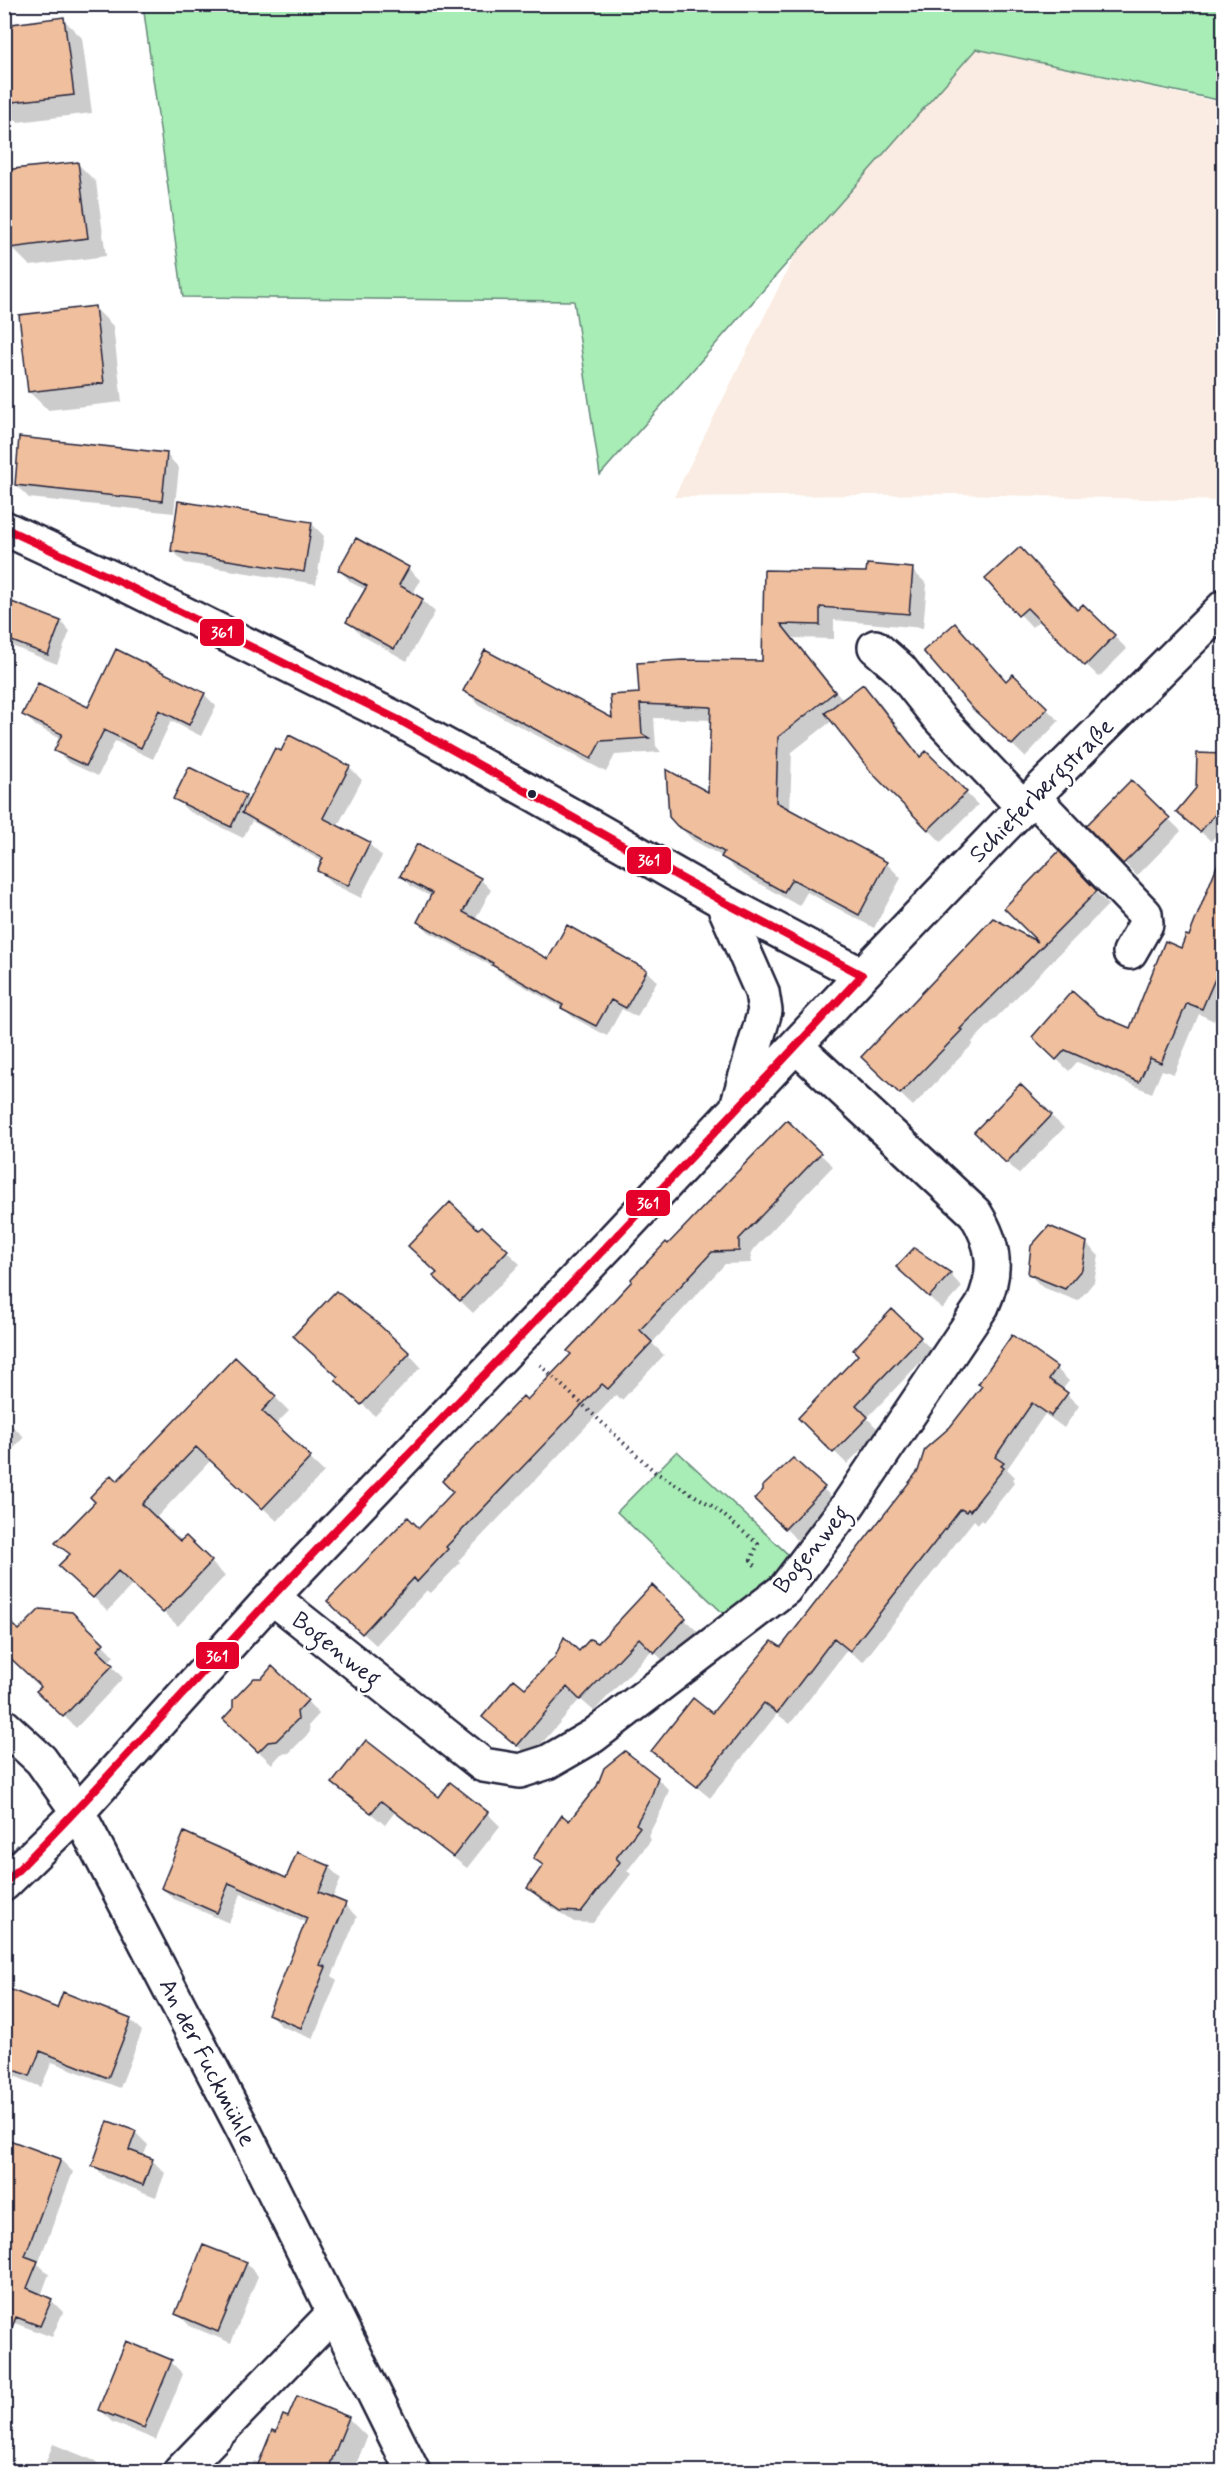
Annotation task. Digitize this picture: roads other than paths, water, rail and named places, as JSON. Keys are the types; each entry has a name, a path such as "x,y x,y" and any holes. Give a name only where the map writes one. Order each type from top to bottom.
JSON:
{"street":[{"path":"4,528 129,586 399,720 722,901 862,975"},
{"name":"Schieferbergstraße","path":"4,1884 78,1812 272,1597 862,975 1028,802 1221,613"},
{"path":"875,647 900,669 938,717 1145,914 1146,924 1130,952"},
{"path":"722,901 762,992 765,1011 736,1110"},
{"name":"Bogenweg","path":"272,1597 483,1765 520,1771 548,1762 593,1736 785,1589 846,1508 982,1306 988,1293 992,1265 992,1249 988,1233 975,1213 796,1046"},
{"name":"An der Fuckmühle","path":"4,1726 41,1760 78,1812 239,2121 412,2471"},
{"path":"180,2472 333,2314"}]}
